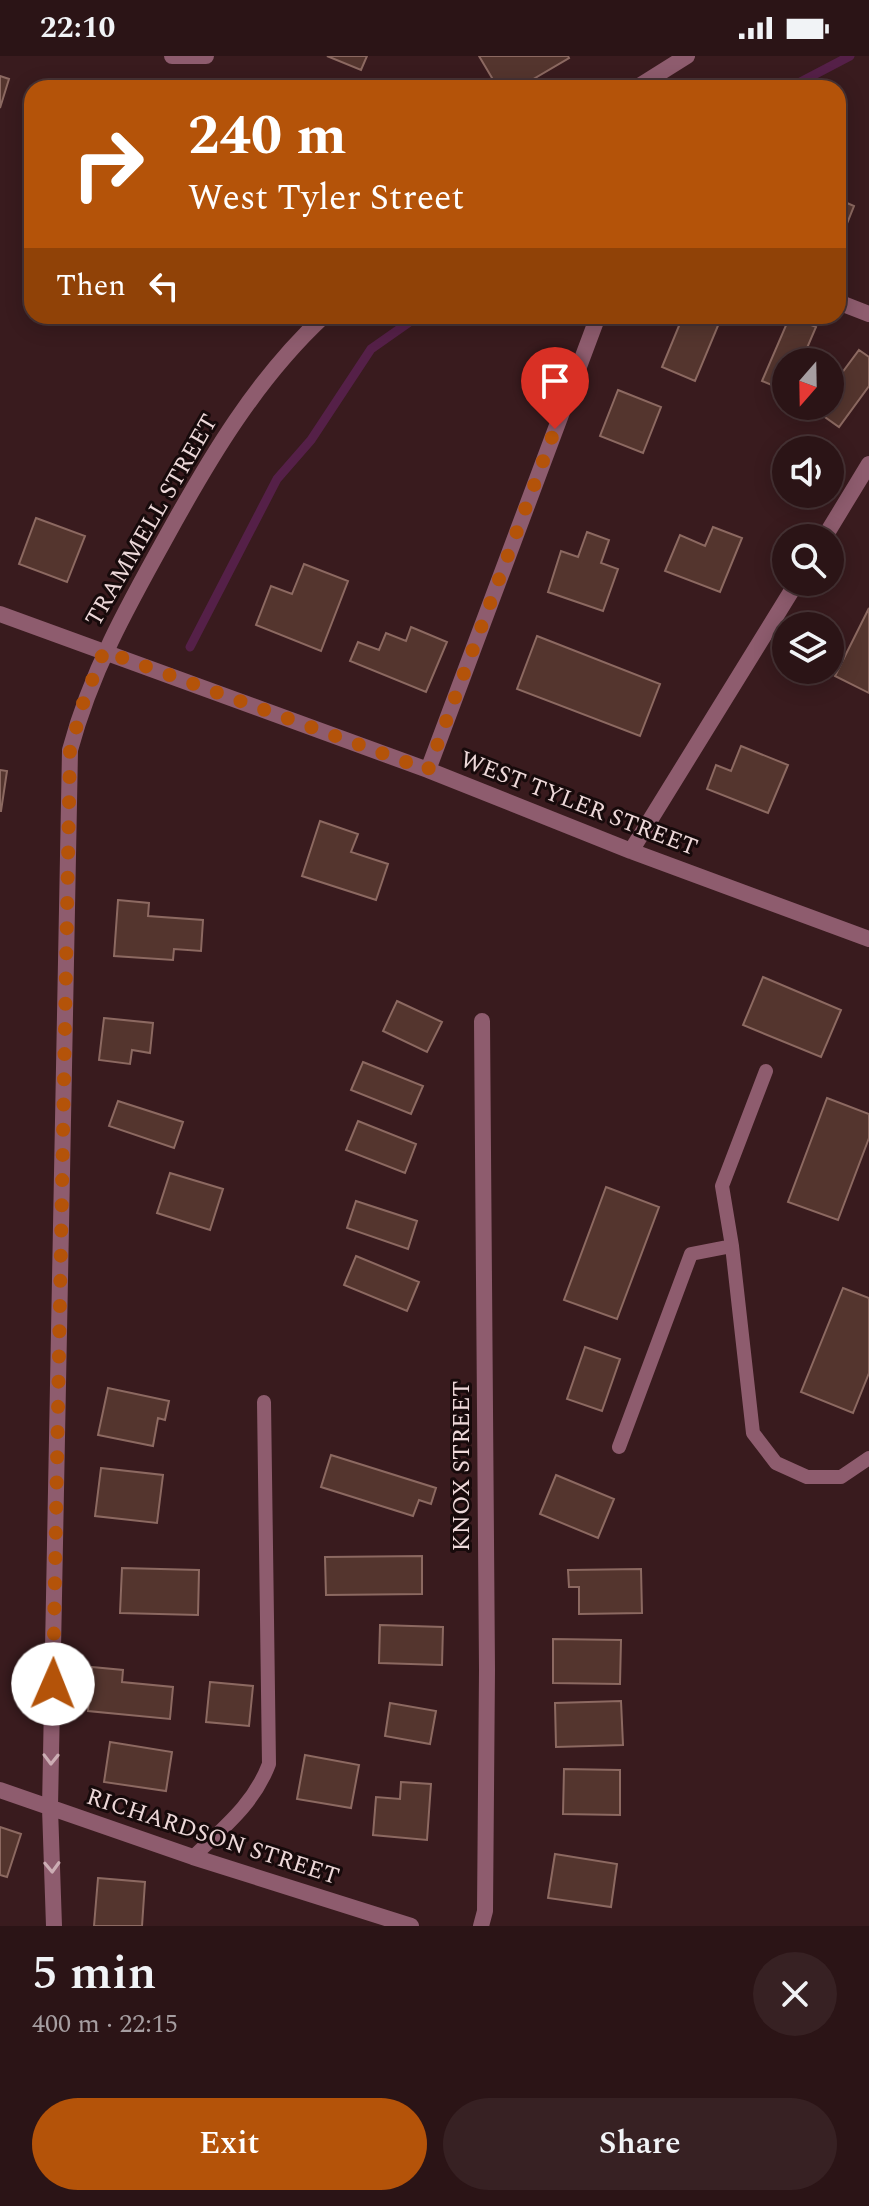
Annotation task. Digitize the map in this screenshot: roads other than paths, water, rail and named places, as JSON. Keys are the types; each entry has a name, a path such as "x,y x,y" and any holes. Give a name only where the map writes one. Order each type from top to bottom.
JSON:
{"street":[{"path":"172,56 206,56"},
{"path":"649,80 687,56"},
{"path":"846,305 869,314"},
{"name":"TRAMMELL STREET","path":"54,1926 50,1808 70,750 84,700 104,651 195,486 237,417 300,338 315,324"},
{"path":"428,770 595,324"},
{"path":"833,524 869,464"},
{"path":"631,851 788,596"},
{"name":"WEST TYLER STREET","path":"0,614 428,770 631,851 869,939"},
{"name":"KNOX STREET","path":"482,1021 487,1670 483,1918"},
{"name":"RICHARDSON STREET","path":"0,1790 193,1857 411,1926"}],"lane":[{"path":"766,1071 722,1186 732,1246 753,1433 776,1463 807,1477 841,1477 869,1458"},
{"path":"619,1447 691,1254 732,1246"},
{"path":"193,1857 251,1799 259,1789 269,1764 264,1402"}],"waterway":[{"path":"804,80 850,56"},
{"path":"190,647 277,479 311,440 371,349 407,324"}]}
